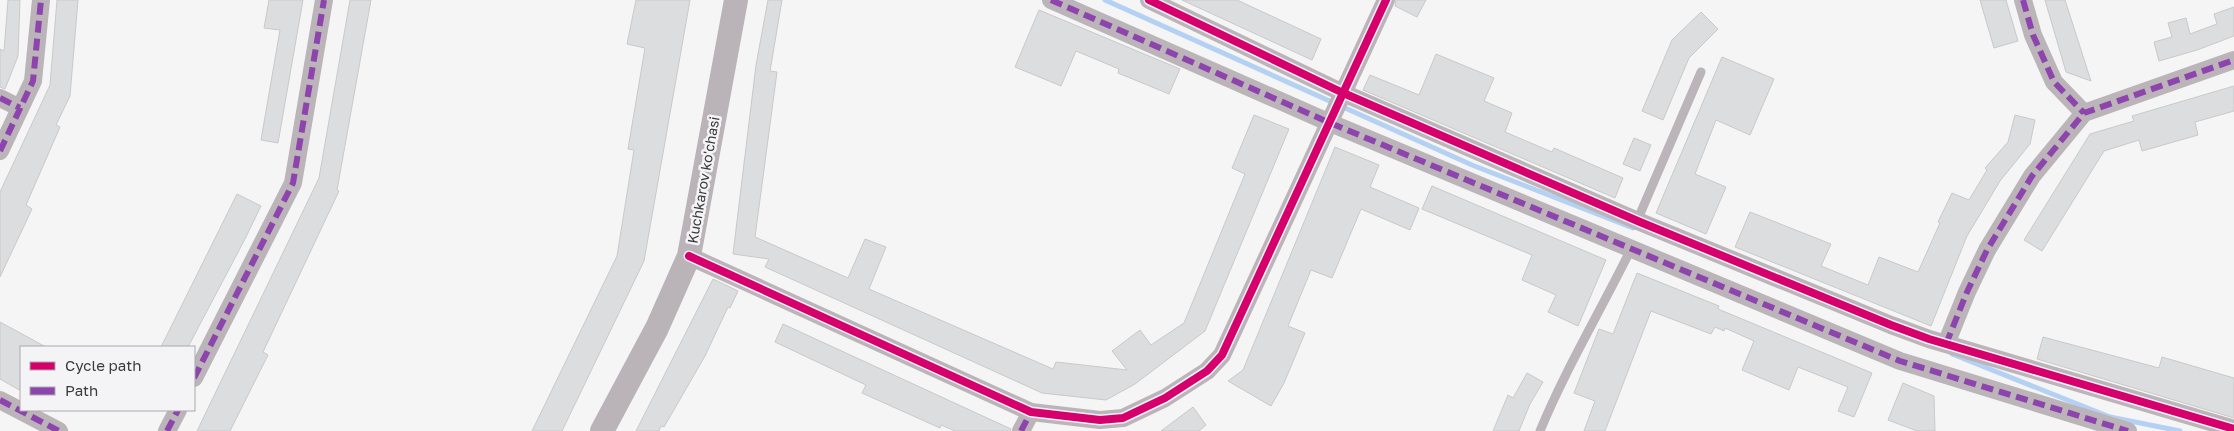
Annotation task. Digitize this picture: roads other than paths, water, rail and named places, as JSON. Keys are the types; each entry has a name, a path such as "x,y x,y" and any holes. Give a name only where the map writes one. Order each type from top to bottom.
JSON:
{"main road":[{"name":"Kuchkarov ko'chasi","path":"602,431 657,328 689,256 736,0"}],"street":[{"path":"0,152 33,81 41,0"},
{"path":"195,376 293,183 324,0"},
{"path":"1052,0 1329,121 1900,361 2128,431"},
{"path":"1149,0 1341,94 1637,221 1891,325 1946,344 2234,429"},
{"path":"689,256 1031,412 1100,420 1123,418 1165,398 1207,371 1222,355 1386,0"},
{"path":"2023,0 2033,35 2054,82 2084,113"},
{"path":"1946,344 1967,292 1987,250 2032,176 2084,113 2234,60"},
{"path":"0,98 20,108"},
{"path":"0,400 20,411"},
{"path":"21,411 59,431"},
{"path":"167,431 177,411"},
{"path":"1021,431 1031,412"}],"lane":[{"path":"1637,221 1701,72"},
{"path":"1540,431 1563,378 1599,314 1631,248"}],"waterway":[{"path":"1105,0 1472,165 1633,228"},
{"path":"1952,354 2110,417 2180,431"}]}
